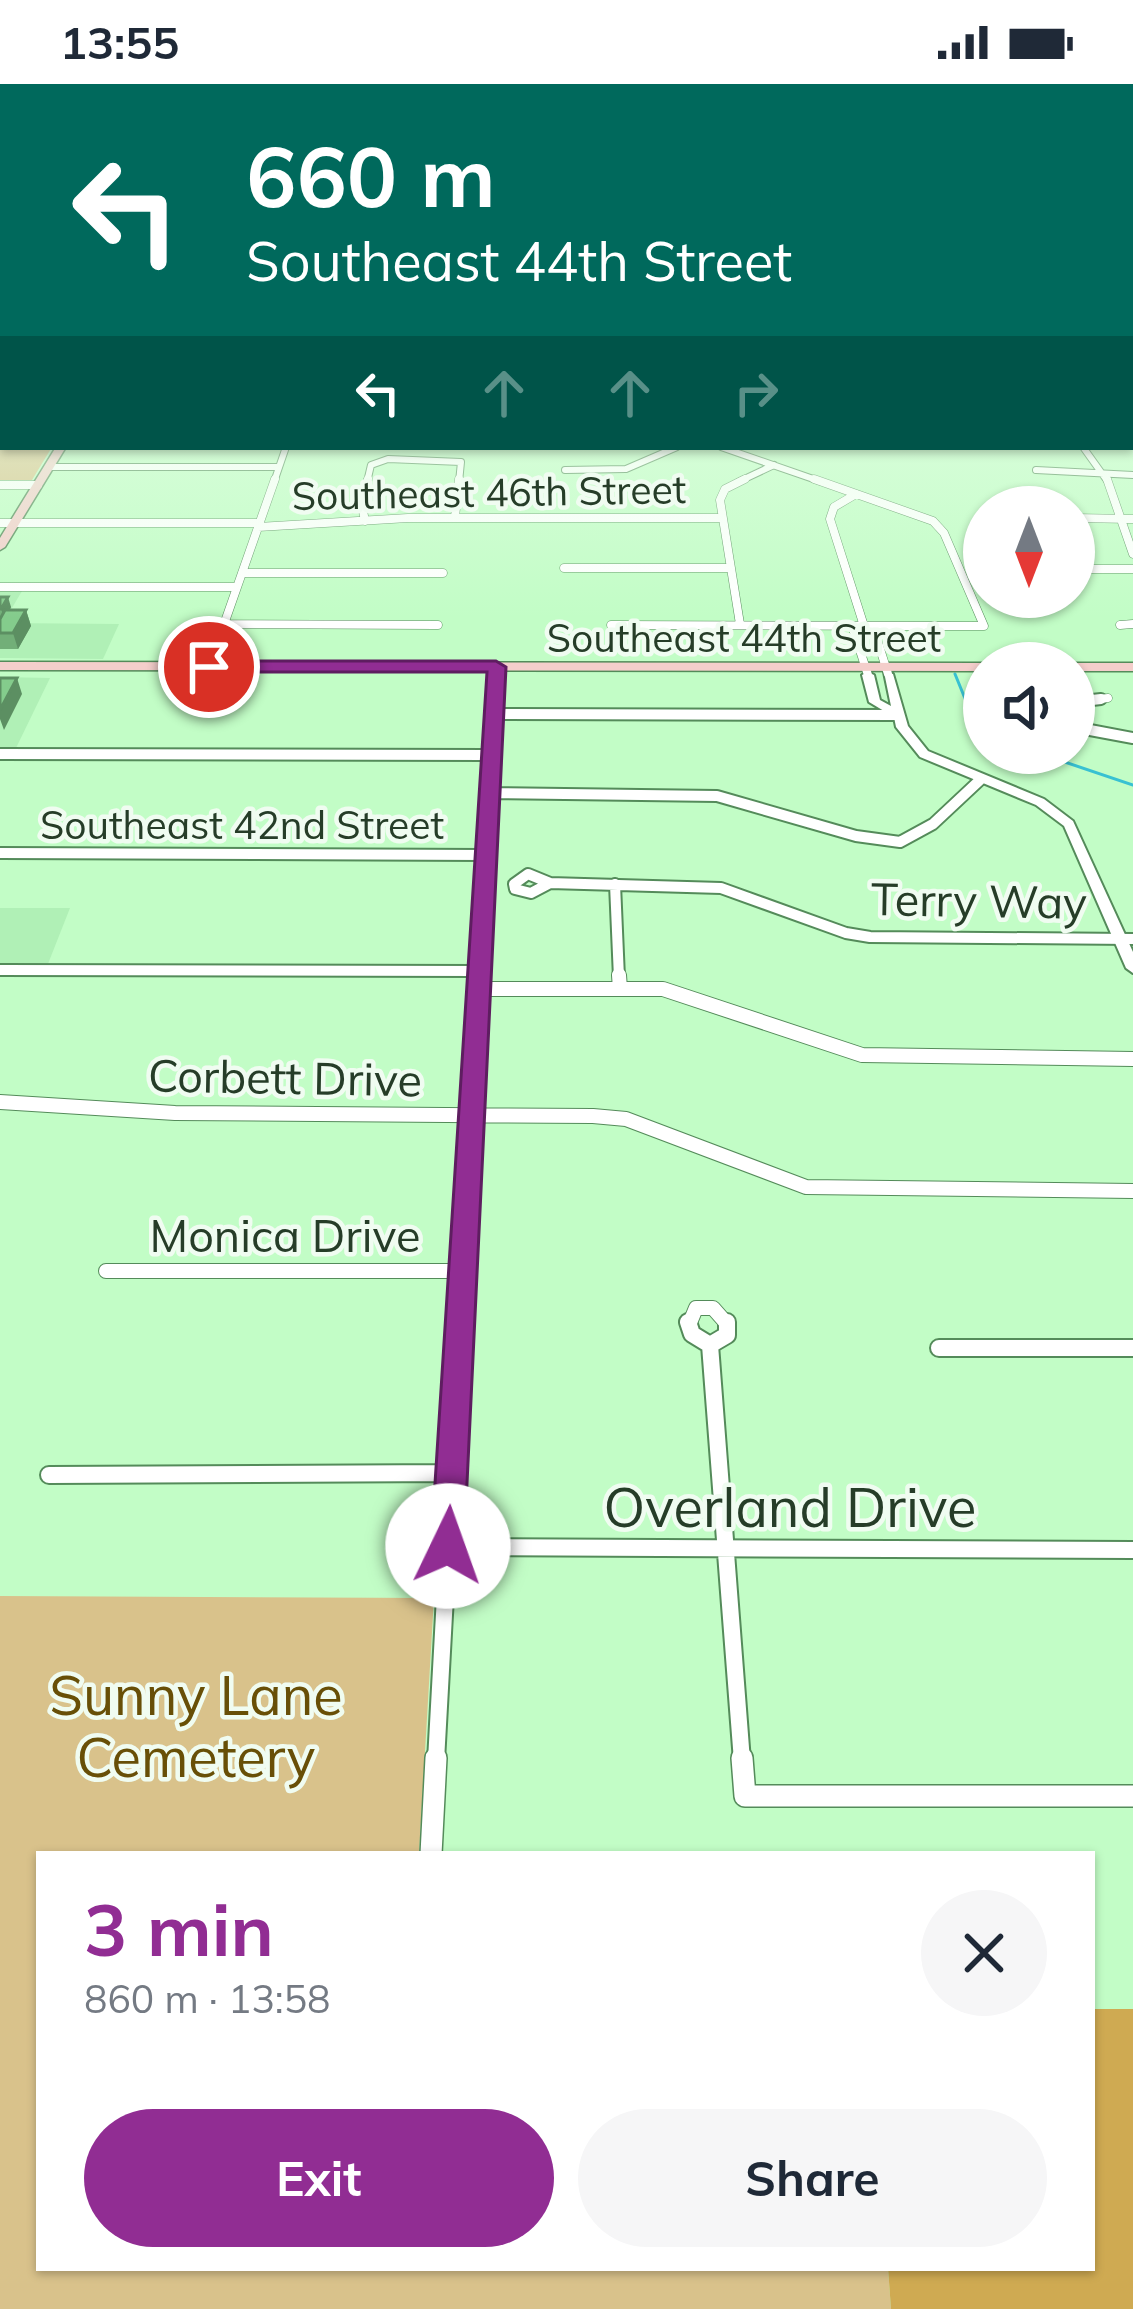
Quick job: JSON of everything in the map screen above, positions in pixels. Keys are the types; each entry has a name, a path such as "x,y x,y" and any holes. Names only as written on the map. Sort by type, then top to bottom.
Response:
{"main road":[{"path":"0,547 60,450"},
{"name":"Southeast 44th Street","path":"0,666 963,668"},
{"path":"1095,668 1133,668"}],"street":[{"path":"209,667 285,450"},
{"path":"565,470 626,469 670,450"},
{"path":"611,625 984,626 940,526 731,450"},
{"path":"1085,450 1105,474 1133,554"},
{"path":"365,521 362,506 373,463 461,462 455,518"},
{"path":"740,624 721,493 774,465"},
{"path":"49,467 279,467"},
{"path":"1036,470 1133,475"},
{"path":"0,485 38,485"},
{"path":"856,494 830,514 864,626 874,633 908,737 923,754 1040,802 1069,824 1127,939 1133,968"},
{"name":"Southeast 46th Street","path":"0,523 259,525 455,518 721,518"},
{"path":"1095,519 1133,519"},
{"path":"564,568 731,568"},
{"path":"1095,569 1133,569"},
{"path":"242,573 443,573"},
{"path":"0,587 235,587"},
{"path":"223,624 438,626"},
{"path":"1120,625 1133,624"},
{"path":"864,626 854,632 875,703 899,715"},
{"path":"431,1851 496,667"},
{"path":"872,691 893,691"},
{"path":"1095,700 1108,698"},
{"path":"491,714 899,715"},
{"path":"1095,731 1133,738"},
{"path":"0,754 488,755"},
{"path":"488,793 717,796 856,836 900,842 933,824 980,780"},
{"name":"Southeast 42nd Street","path":"0,853 484,855"},
{"name":"Terry Way","path":"550,884 721,888 846,933 871,937 1127,939"},
{"path":"615,884 620,989"},
{"path":"0,970 479,971"},
{"path":"479,989 663,989 862,1055 1133,1058"},
{"name":"Corbett Drive","path":"0,1102 175,1113 626,1119 806,1187 1133,1191"},
{"name":"Monica Drive","path":"106,1271 465,1271"},
{"path":"710,1346 746,1796 1133,1796"},
{"path":"940,1348 1133,1348"},
{"path":"49,1474 452,1473"},
{"name":"Overland Drive","path":"448,1546 1133,1550"}],"shaded area":[{"path":"0,590 22,591 3,623 119,624 103,659 0,658"},
{"path":"0,677 50,678 16,748 0,748"},
{"path":"0,908 70,908 44,974 0,975"},
{"path":"1095,2009 1133,2009 1133,2309 891,2309 888,2271 1095,2271"}],"green space":[{"path":"0,450 50,450 32,480 0,480"},
{"name":"Sunny Lane Cemetery","path":"0,1596 434,1598 419,1851 36,1851 36,2271 888,2271 891,2309 0,2309"}],"building":[{"path":"5,610 26,610 13,633 0,633"},
{"path":"0,678 17,678 0,710"}],"waterway":[{"path":"955,674 963,694"},
{"path":"1095,772 1133,785"}],"route":[{"path":"209,667 496,667 448,1546"}]}
